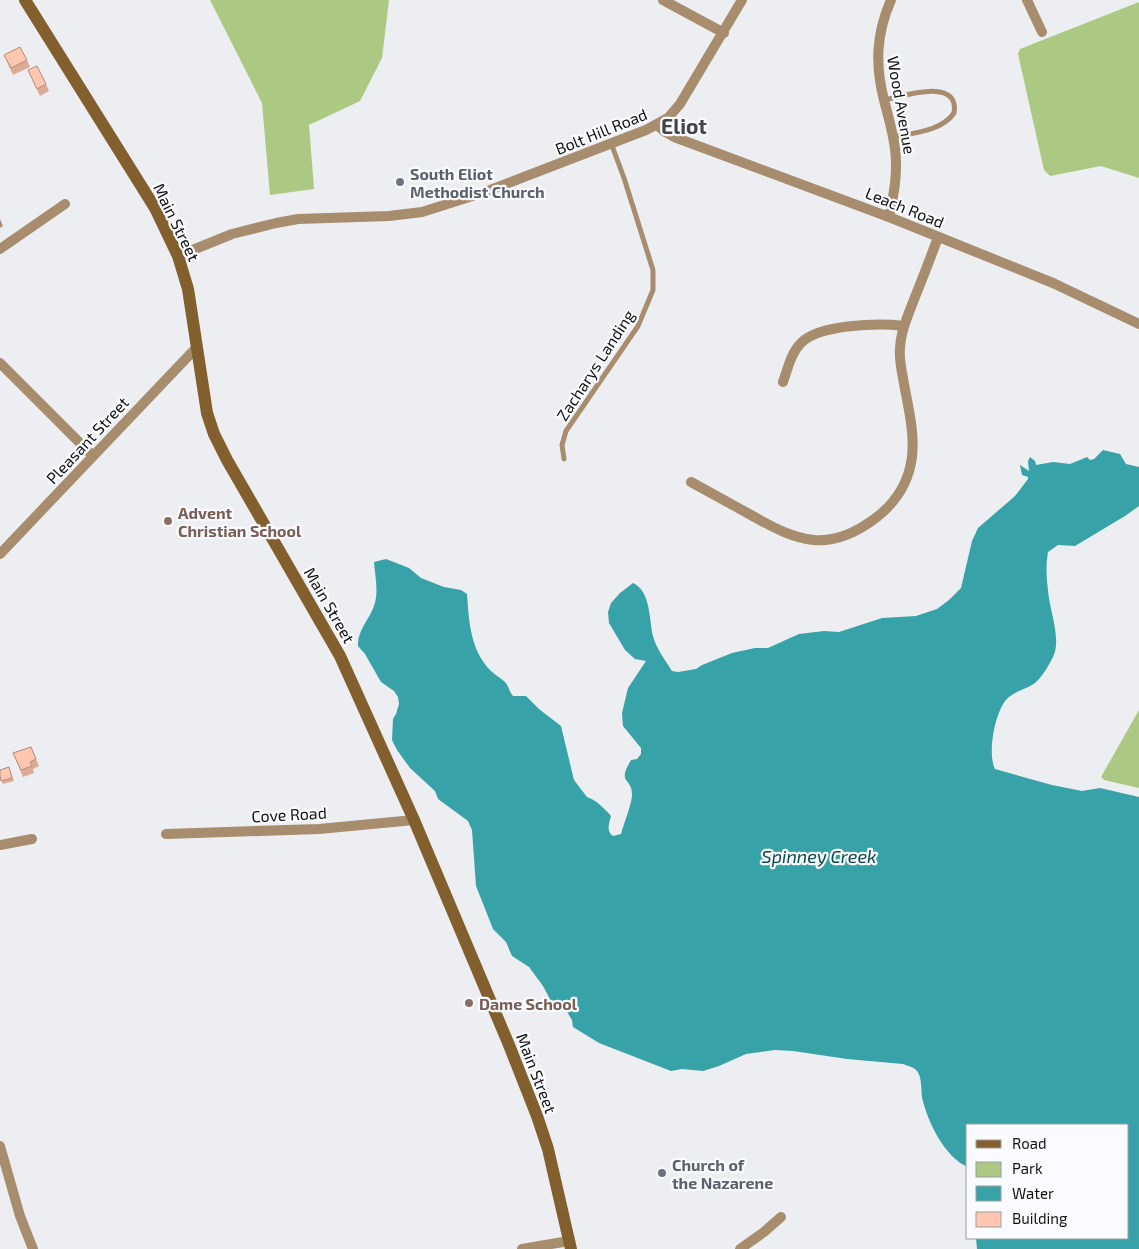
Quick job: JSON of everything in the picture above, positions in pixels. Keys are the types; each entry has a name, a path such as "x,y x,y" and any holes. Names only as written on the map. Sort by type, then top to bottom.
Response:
{"main road":[{"name":"Main Street","path":"25,0 155,208 178,256 188,288 205,400 214,434 231,468 340,656 414,820 535,1108 548,1149 570,1245"}],"street":[{"path":"663,0 724,33"},
{"name":"Bolt Hill Road","path":"178,256 232,234 298,219 389,216 422,212 485,192 657,125 668,118 680,104 742,0"},
{"name":"Wood Avenue","path":"889,217 896,168 894,137 878,74 877,49 883,21 891,0"},
{"path":"1027,0 1042,32"},
{"name":"Leach Road","path":"657,125 674,137 889,217 1053,283 1139,324"},
{"path":"0,249 65,204"},
{"path":"691,482 776,529 805,539 840,538 851,534 873,520 887,508 898,496 909,472 912,457 912,430 900,358 900,342 904,326 938,237"},
{"path":"783,382 794,352 803,341 811,336 827,331 872,324 904,326"},
{"name":"Pleasant Street","path":"0,554 197,347"},
{"path":"0,363 93,456"},
{"name":"Cove Road","path":"166,834 319,828 414,820"},
{"path":"0,846 32,839"},
{"path":"0,1146 20,1216 33,1249"},
{"path":"740,1249 781,1217"},
{"path":"522,1249 570,1245"}],"lane":[{"path":"884,100 937,90 946,94 954,106 954,113 944,123 933,128 894,137"},
{"name":"Zacharys Landing","path":"564,458 562,445 566,431 638,326 653,290 653,270 611,143"}],"green space":[{"path":"210,0 389,0 382,58 360,101 309,125 314,189 270,195 262,103"},
{"path":"1139,2 1139,178 1101,166 1050,176 1044,170 1018,54 1020,49"},
{"path":"1139,710 1139,788 1104,780 1101,777"}],"water":[{"name":"Spinney Creek","path":"1103,450 1120,454 1126,464 1139,467 1139,506 1075,546 1058,545 1048,552 1047,580 1056,633 1055,650 1053,657 1038,680 1009,697 1004,703 996,721 992,753 995,769 1052,785 1082,791 1100,788 1139,797 1139,1249 977,1249 976,1239 1129,1239 1129,1124 966,1124 966,1166 952,1156 938,1138 924,1107 919,1074 909,1066 775,1050 746,1054 703,1071 682,1069 671,1071 599,1043 573,1027 572,1020 564,1007 556,1005 551,1001 529,967 512,956 506,942 493,929 476,886 472,830 468,821 438,799 435,791 410,768 397,750 392,740 393,719 399,704 398,697 394,691 381,682 365,654 358,646 358,641 361,630 372,611 375,601 374,562 386,559 409,568 421,578 444,587 461,590 467,594 474,644 483,662 505,682 513,696 526,696 561,726 574,780 587,797 597,802 611,816 609,832 613,836 621,834 632,796 632,790 625,778 627,768 631,760 637,759 641,754 641,748 623,726 622,713 628,688 646,661 635,659 625,650 609,623 608,612 611,603 620,593 633,583 643,592 648,606 656,645 672,671 678,672 696,669 732,653 755,648 768,648 799,634 824,631 839,632 882,618 916,616 937,609 961,588 972,541 978,528 1015,496 1028,479 1028,477 1022,475 1020,465 1029,471 1028,461 1030,457 1035,461 1036,465 1053,462 1070,464 1087,457 1090,460 1094,459"}],"building":[{"path":"20,47 27,60 11,68 4,55"},
{"path":"37,66 46,84 37,89 28,70"},
{"path":"31,747 36,759 30,762 32,766 21,770 13,753"},
{"path":"9,767 12,778 1,781 0,770"}],"place":[{"name":"South Eliot Methodist Church","path":"400,182"},
{"name":"Advent Christian School","path":"168,521"},
{"name":"Dame School","path":"469,1003"},
{"name":"Church of the Nazarene","path":"662,1173"}],"district":[{"name":"Eliot","path":"684,125"}]}
